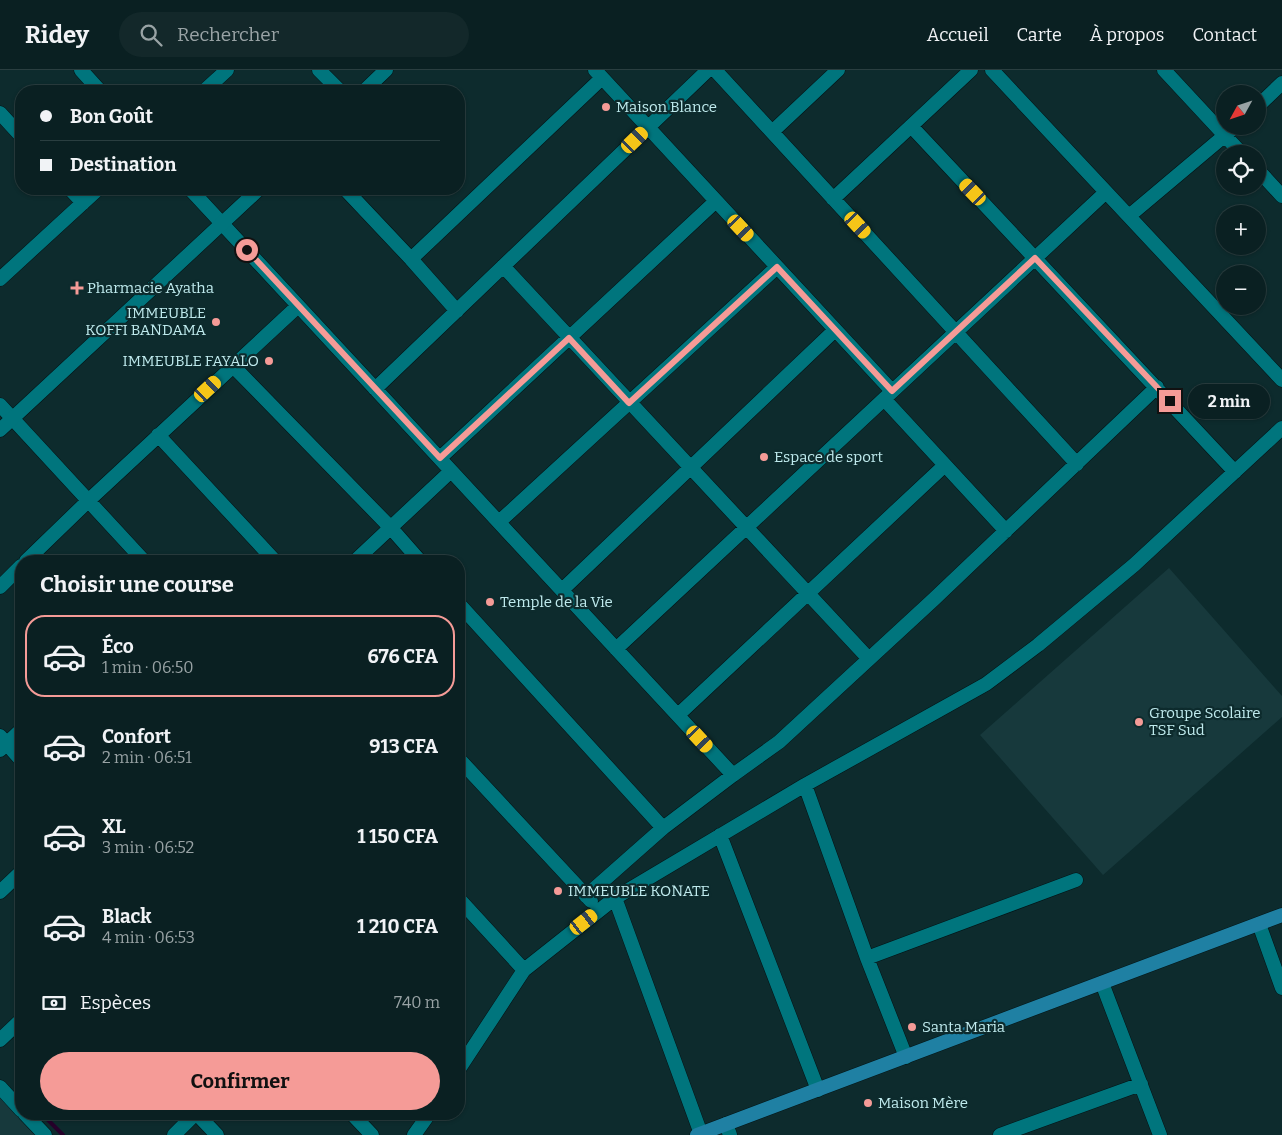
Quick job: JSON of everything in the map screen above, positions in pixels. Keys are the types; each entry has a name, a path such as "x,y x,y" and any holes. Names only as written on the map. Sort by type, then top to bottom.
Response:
{"main road":[{"path":"699,1134 728,1130 818,1090 1282,915"}],"street":[{"path":"81,70 95,85"},
{"path":"211,85 227,70"},
{"path":"319,70 334,85"},
{"path":"370,85 386,70"},
{"path":"375,389 708,70"},
{"path":"715,70 1077,464"},
{"path":"772,132 838,70"},
{"path":"833,199 971,70"},
{"path":"992,70 1282,380"},
{"path":"1164,70 1216,117"},
{"path":"411,259 599,74 835,330 945,465 1006,531"},
{"path":"1266,98 1282,83"},
{"path":"0,113 15,129"},
{"path":"911,126 1235,472"},
{"path":"1129,216 1226,135"},
{"path":"1266,179 1282,196"},
{"path":"616,649 1106,192"},
{"path":"76,195 83,203"},
{"path":"2,274 92,195"},
{"path":"195,195 733,775"},
{"path":"0,430 252,195"},
{"path":"351,195 457,311"},
{"path":"440,458 716,201"},
{"path":"503,266 869,659"},
{"path":"499,522 777,267"},
{"path":"32,555 298,306"},
{"path":"562,590 835,330"},
{"path":"233,366 391,528 415,555"},
{"path":"586,896 663,828 779,742 1006,531 1157,387"},
{"path":"0,405 138,555"},
{"path":"465,1060 524,970 598,910 805,785 986,684 1038,645 1134,565 1282,428"},
{"path":"158,436 269,555"},
{"path":"678,715 945,465"},
{"path":"361,555 451,471"},
{"path":"0,587 15,572"},
{"path":"465,611 663,828"},
{"path":"15,734 2,743 15,755"},
{"path":"465,765 598,910"},
{"path":"805,785 867,958 906,1057"},
{"path":"720,835 818,1090"},
{"path":"0,892 15,878"},
{"path":"867,958 1076,880"},
{"path":"615,898 699,1134"},
{"path":"465,906 524,970"},
{"path":"1259,924 1282,988"},
{"path":"1102,984 1160,1135"},
{"path":"0,1040 15,1026"},
{"path":"1000,1135 1141,1084"},
{"path":"0,1087 15,1103"},
{"path":"30,1120 44,1135"},
{"path":"174,1135 190,1120"},
{"path":"202,1120 217,1135"},
{"path":"358,1120 372,1135"},
{"path":"414,1135 425,1120"}],"shaded area":[{"path":"1169,568 1282,696 1282,717 1103,875 980,735"},
{"path":"0,1084 15,1101 15,1120 32,1120 46,1135 0,1135"}],"waterway":[{"path":"48,1120 63,1135"}],"place":[{"name":"Maison Blance","path":"606,107"},
{"name":"Pharmacie Ayatha","path":"77,288"},
{"name":"IMMEUBLE KOFFI BANDAMA","path":"216,322"},
{"name":"IMMEUBLE FAYALO","path":"269,361"},
{"name":"Espace de sport","path":"764,457"},
{"name":"Temple de la Vie","path":"490,602"},
{"name":"Groupe Scolaire TSF Sud","path":"1139,722"},
{"name":"IMMEUBLE KONATE","path":"558,891"},
{"name":"Santa Maria","path":"912,1027"},
{"name":"Maison Mère","path":"868,1103"}],"route":[{"path":"247,250 440,458 569,338 629,403 777,267 892,391 1035,258 1170,401"}]}
